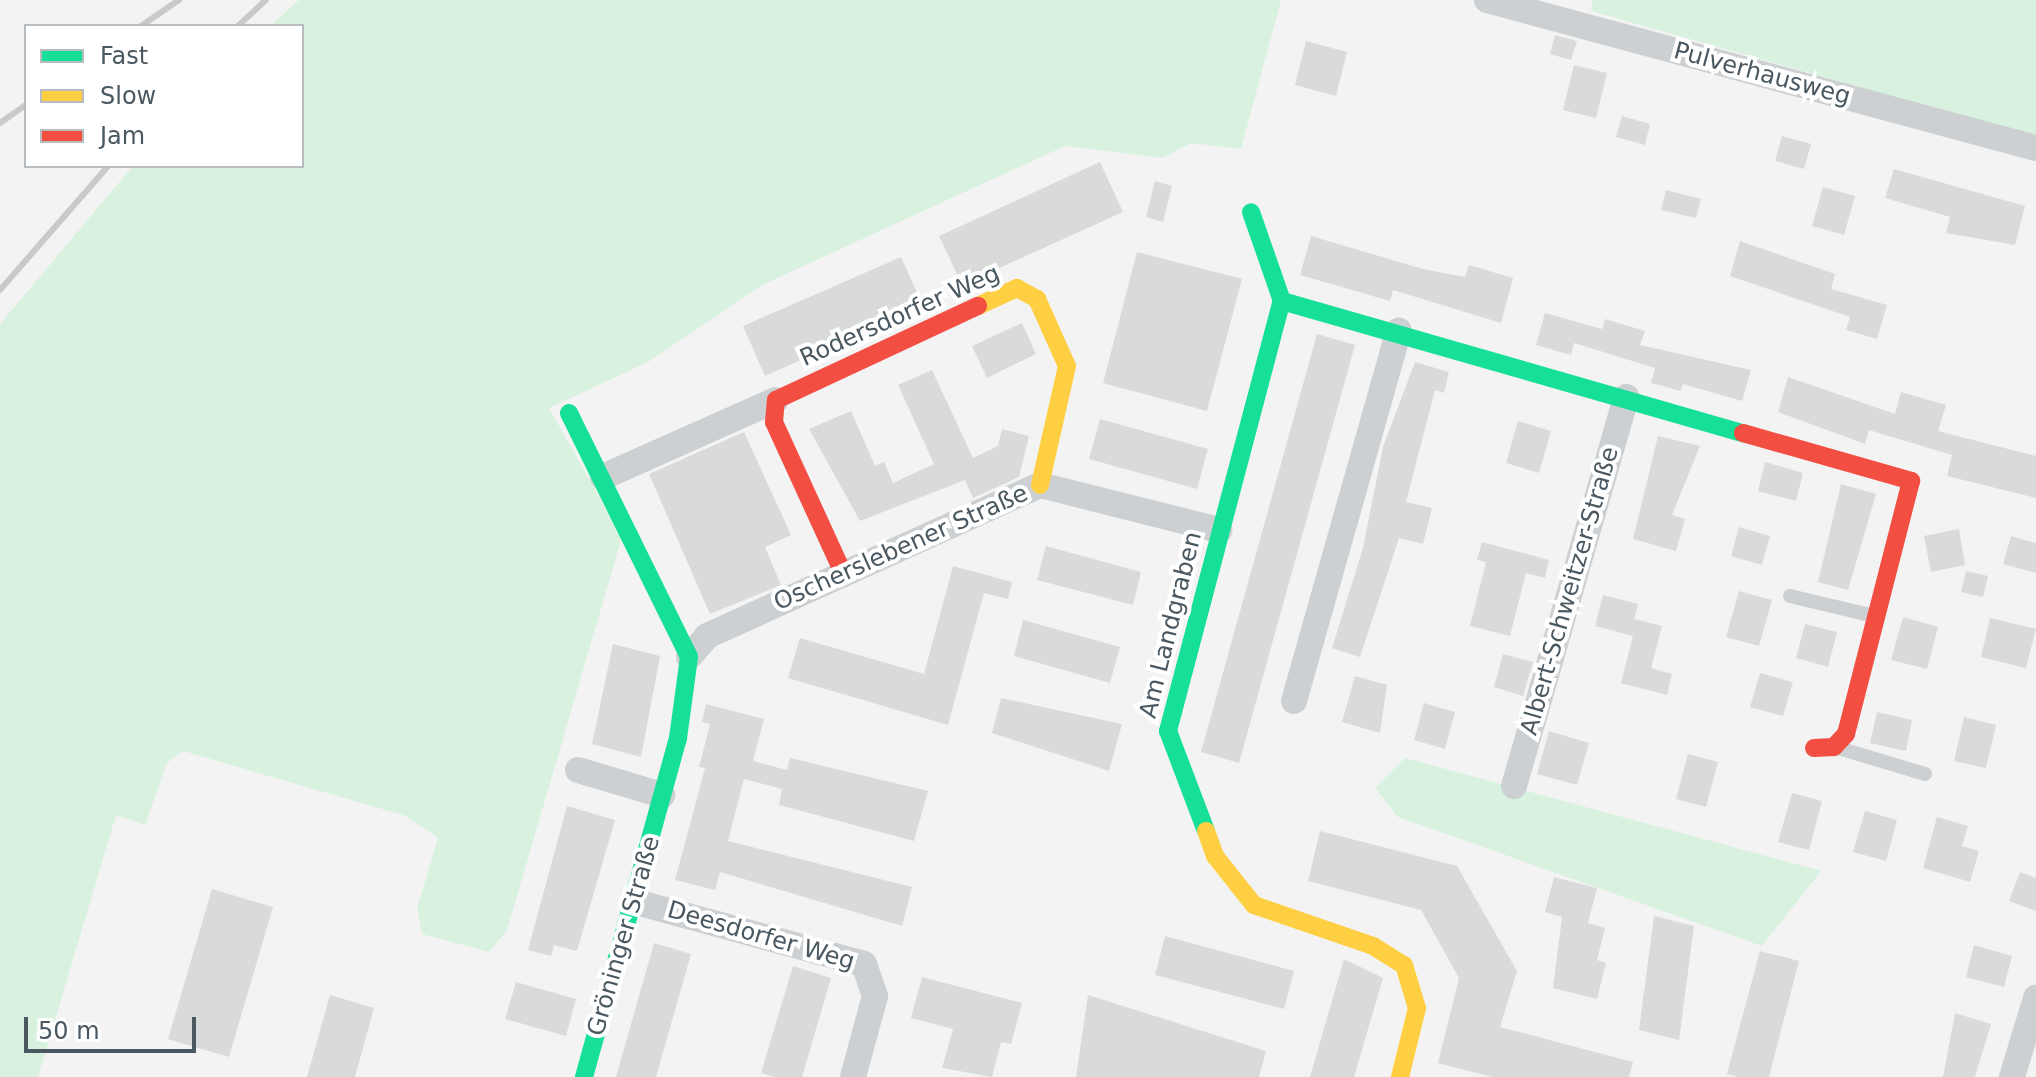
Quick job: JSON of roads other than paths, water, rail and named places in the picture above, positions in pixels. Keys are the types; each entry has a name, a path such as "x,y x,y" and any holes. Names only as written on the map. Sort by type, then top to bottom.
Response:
{"street":[{"name":"Pulverhausweg","path":"1487,0 2036,148"},
{"path":"1251,212 1282,301 1399,331 1911,481 1846,734 1834,747 1814,748"},
{"name":"Rodersdorfer Weg","path":"776,400 1017,288 1028,291 1067,366 1040,485"},
{"name":"Am Landgraben","path":"1282,301 1168,731 1191,805 1215,856 1254,905 1373,946 1404,965 1417,1008 1400,1077"},
{"path":"1294,701 1399,331"},
{"name":"Albert-Schweitzer-Straße","path":"1514,786 1626,397"},
{"path":"603,477 776,400 774,422 844,575"},
{"path":"569,413 689,657"},
{"name":"Oscherslebener Straße","path":"689,657 707,636 1040,485 1219,530"},
{"name":"Gröninger Straße","path":"584,1077 636,902 662,795 689,657"},
{"path":"578,770 662,795"},
{"name":"Deesdorfer Weg","path":"636,902 864,964 875,996 853,1077"},
{"path":"2012,1077 2036,998"}],"lane":[{"path":"1790,596 1878,617"},
{"path":"1834,747 1925,774"}],"railway":[{"path":"144,24 179,0"},
{"path":"240,24 266,0"},
{"path":"0,123 24,106"},
{"path":"0,290 106,168"}]}
